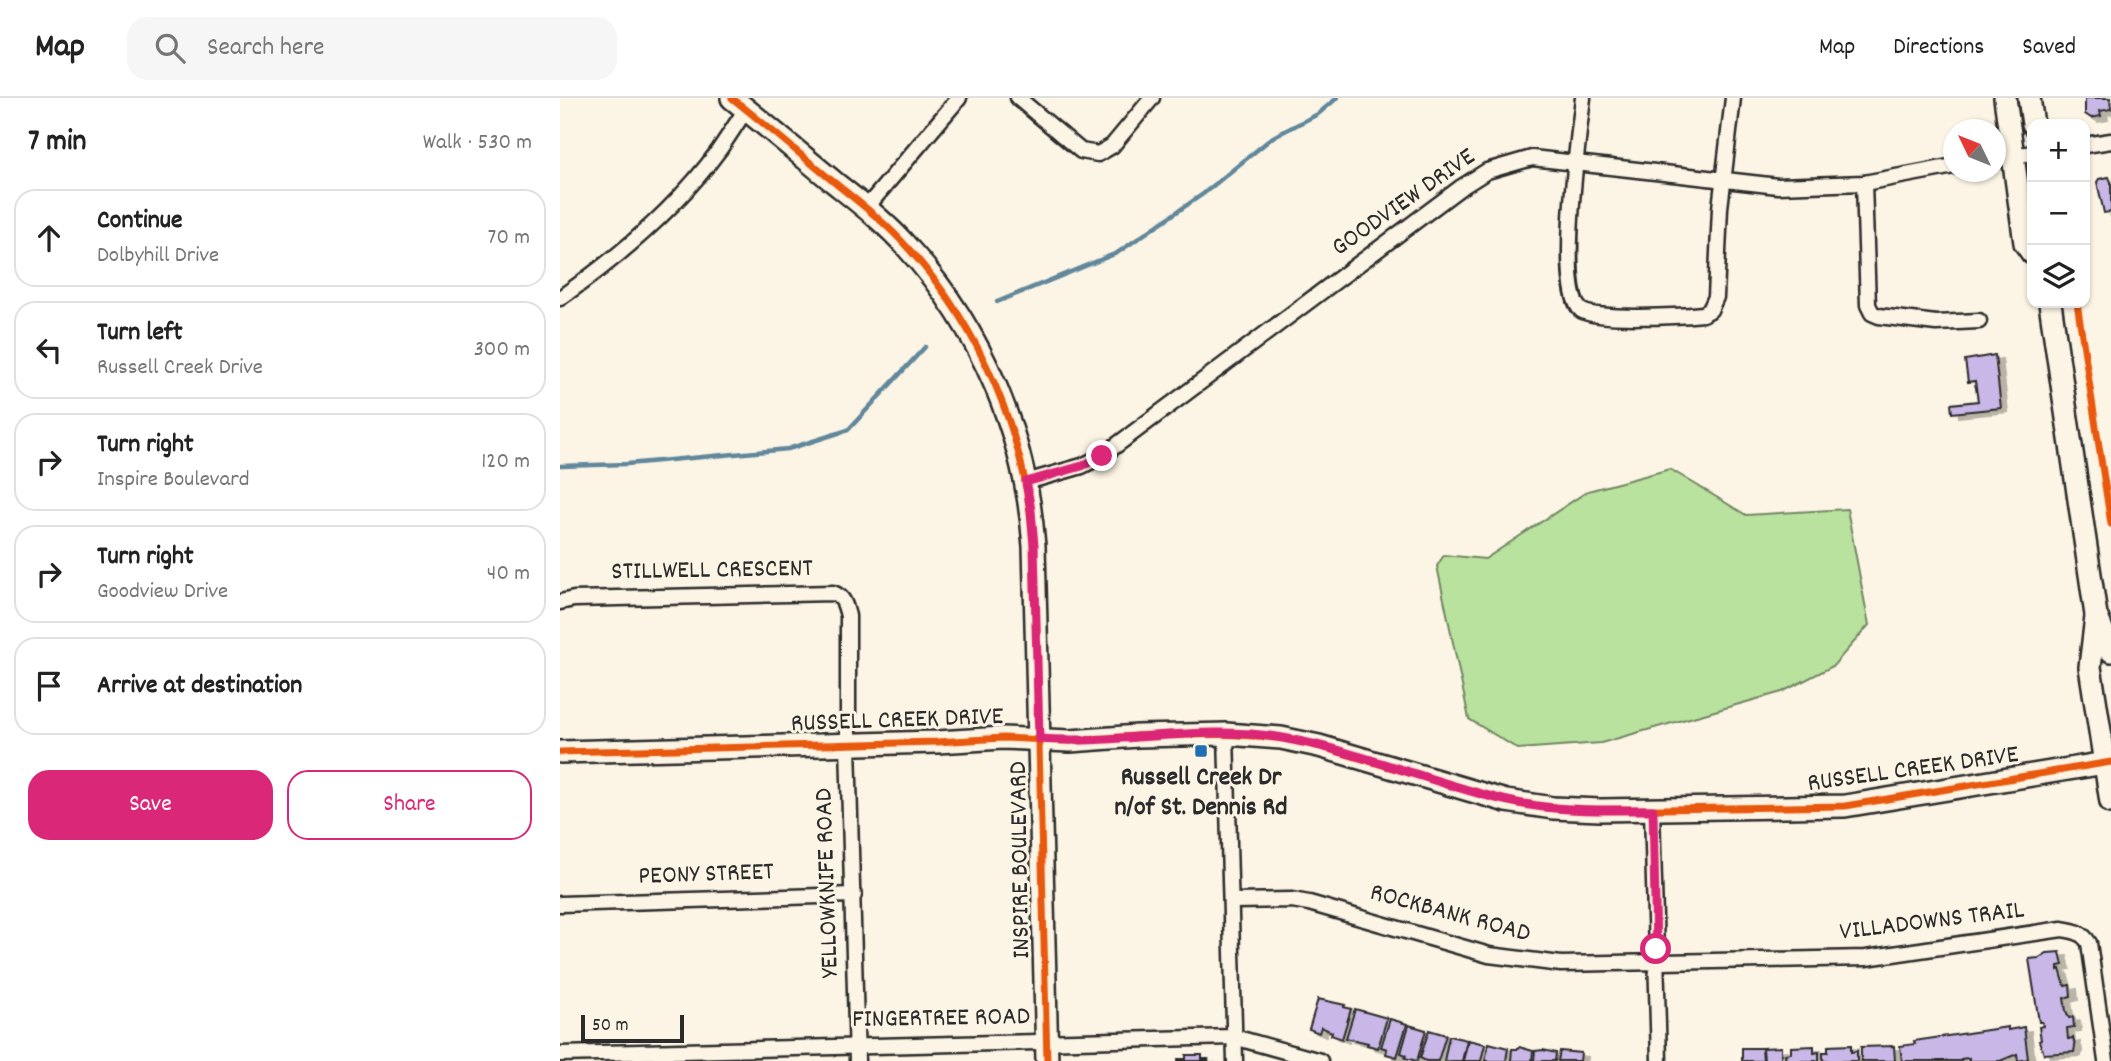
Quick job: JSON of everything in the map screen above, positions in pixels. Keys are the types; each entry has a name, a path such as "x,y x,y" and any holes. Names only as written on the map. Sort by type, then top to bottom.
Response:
{"street":[{"path":"866,208 959,98"},
{"path":"1018,98 1081,151 1098,154 1112,146 1152,98"},
{"path":"1583,98 1571,219 1572,293 1580,310 1598,316 1689,315 1703,314 1710,310 1718,286 1723,181 1733,98"},
{"path":"2005,98 2027,246"},
{"path":"2029,98 2032,119"},
{"path":"560,298 595,274 650,227 711,160 739,104"},
{"name":"INSPIRE BOULEVARD","path":"739,104 866,208 907,247 941,290 976,345 998,391 1015,440 1026,482 1034,546 1047,1051"},
{"path":"2090,144 2111,141"},
{"name":"GOODVIEW DRIVE","path":"1026,482 1082,466 1102,456 1475,177 1487,171 1532,158 1778,186 1864,183 1943,168"},
{"path":"1864,183 1868,305 1872,313 1936,323 1979,321"},
{"path":"2051,308 2096,615 2111,651"},
{"name":"STILLWELL CRESCENT","path":"560,602 598,598 834,593 840,596 848,616 848,745"},
{"path":"2096,615 2090,667 2108,763 2111,802"},
{"path":"1226,734 1235,1061"},
{"name":"RUSSELL CREEK DRIVE","path":"560,752 848,745 1003,738 1070,741 1226,734 1281,738 1319,746 1506,801 1553,808 1653,810 1845,806 2108,763"},
{"name":"YELLOWKNIFE ROAD","path":"848,745 858,1061"},
{"path":"1653,810 1659,1061"},
{"name":"PEONY STREET","path":"560,904 853,895"},
{"name":"ROCKBANK ROAD","path":"1232,901 1292,900 1309,903 1500,957 1561,964 1657,964"},
{"name":"VILLADOWNS TRAIL","path":"1657,964 1886,957 2062,929 2076,931 2089,943 2106,1061"},
{"name":"FINGERTREE ROAD","path":"560,1054 857,1046 1047,1051 1234,1037 1320,1061"}],"green space":[{"path":"1670,469 1746,515 1847,509 1869,625 1833,666 1782,692 1601,743 1518,749 1469,719 1437,566 1444,555 1485,559 1588,491"}],"building":[{"path":"2085,98 2110,98 2111,109 2100,111 2101,116 2091,118 2085,114"},
{"path":"2109,177 2111,212 2104,213 2097,182"},
{"path":"1995,355 2001,408 1952,413 1951,404 1978,401 1975,381 1968,382 1965,360"},
{"path":"2060,952 2063,965 2058,966 2058,970 2060,969 2065,986 2070,985 2071,996 2064,998 2066,1011 2069,1018 2073,1017 2074,1027 2067,1028 2068,1039 2073,1038 2075,1046 2074,1052 2044,1054 2039,1041 2039,1027 2043,1026 2042,1022 2039,1022 2029,959"},
{"path":"1318,999 1351,1009 1342,1039 1321,1027 1319,1033 1309,1029"},
{"path":"1355,1009 1387,1018 1378,1048 1346,1038"},
{"path":"1390,1019 1407,1024 1397,1057 1386,1054 1387,1049 1381,1047"},
{"path":"1409,1025 1426,1030 1417,1061 1405,1058 1406,1055 1401,1053"},
{"path":"2008,1027 2008,1030 2024,1027 2028,1059 2018,1061 2017,1054 2000,1061 1969,1061 1969,1058 1961,1061 1902,1061 1900,1046 1915,1044 1914,1041"},
{"path":"1429,1030 1446,1035 1438,1061 1420,1058"},
{"path":"1449,1036 1467,1040 1462,1061 1444,1061"},
{"path":"1468,1040 1485,1044 1481,1061 1463,1061"},
{"path":"1489,1043 1508,1048 1506,1061 1485,1061"},
{"path":"1851,1045 1851,1052 1857,1051 1857,1061 1823,1061 1823,1052 1828,1052 1828,1046"},
{"path":"1814,1046 1814,1053 1819,1052 1819,1061 1786,1061 1785,1054 1791,1053 1791,1047"},
{"path":"1894,1046 1895,1061 1861,1061 1861,1047"},
{"path":"1519,1047 1533,1051 1532,1061 1511,1061 1512,1049"},
{"path":"1781,1047 1781,1061 1764,1061 1763,1048"},
{"path":"1742,1048 1762,1048 1763,1061 1742,1061"},
{"path":"1535,1051 1556,1053 1555,1061 1534,1061"},
{"path":"1560,1051 1581,1053 1580,1061 1558,1061"},
{"path":"1186,1055 1202,1055 1202,1059 1208,1061 1178,1061 1186,1059"}],"waterway":[{"path":"997,302 1117,253 1203,194 1273,137 1318,114 1337,98"},
{"path":"560,466 627,464 788,449 848,430 925,347"}],"cycle path":[{"path":"732,98 872,214 907,247 934,279 978,349 996,386 1010,425 1021,464 1034,546 1047,1061"},
{"path":"2078,308 2111,524"},
{"path":"560,752 1003,738 1070,741 1226,734 1281,738 1319,746 1506,801 1553,808 1600,810 1845,806 2111,762"}],"place":[{"name":"Russell Creek Dr n/of St. Dennis Rd","path":"1201,751"}],"route":[{"path":"1102,456 1082,466 1026,482 1034,546 1039,739 1070,741 1226,734 1281,738 1319,746 1506,801 1553,808 1653,810 1656,949"}]}
